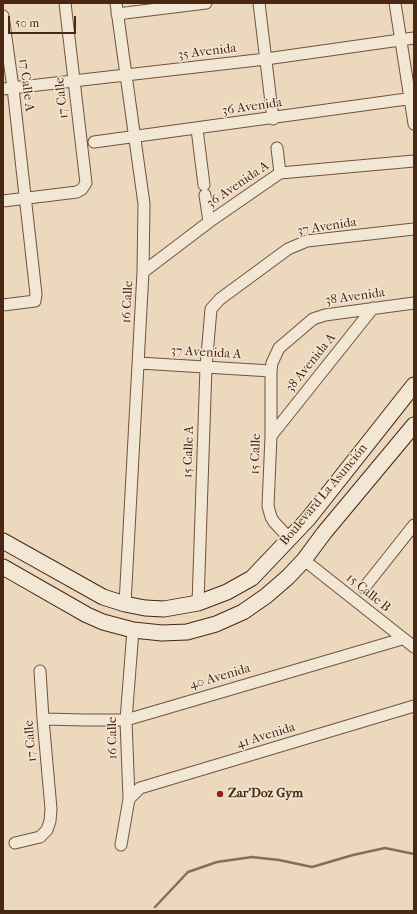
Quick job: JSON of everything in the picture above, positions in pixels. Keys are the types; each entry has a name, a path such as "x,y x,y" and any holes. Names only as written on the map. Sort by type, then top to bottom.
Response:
{"main road":[{"name":"Boulevard La Asunción","path":"3,541 103,597 124,604 145,608 164,609 198,603 227,592 252,578 308,519 414,385"},
{"path":"390,415 412,428"},
{"name":"Boulevard La Asunción","path":"3,567 62,602 102,622 133,630 162,633 187,632 216,624 243,612 266,596 288,577 304,560 324,533 412,428"},
{"path":"308,519 324,533"},
{"path":"62,602 74,581"},
{"path":"162,633 164,609"}],"street":[{"name":"17 Calle","path":"25,198 77,192 82,189 86,183 65,3"},
{"path":"116,9 206,3"},
{"path":"259,3 273,119"},
{"path":"395,3 400,40 412,99 414,124"},
{"name":"16 Calle","path":"116,9 144,204 139,363 124,604"},
{"name":"17 Calle A","path":"3,16 8,89 25,198 35,301 3,305"},
{"name":"35 Avenida","path":"8,89 266,59 414,38"},
{"name":"36 Avenida","path":"94,142 134,138 412,99"},
{"path":"196,129 209,222"},
{"path":"277,148 280,173"},
{"name":"36 Avenida A","path":"143,272 209,222 280,173 414,160"},
{"path":"3,201 25,198"},
{"name":"37 Avenida","path":"215,303 288,248 307,241 414,229"},
{"name":"15 Calle A","path":"198,603 206,367 211,309 215,303"},
{"name":"38 Avenida","path":"272,367 279,348 313,319 335,313 414,303"},
{"name":"38 Avenida A","path":"271,436 373,308"},
{"name":"37 Avenida A","path":"139,363 206,367 272,367"},
{"name":"15 Calle","path":"272,367 268,506 274,522 289,538"},
{"path":"364,588 414,525"},
{"name":"15 Calle B","path":"304,560 414,647"},
{"name":"16 Calle","path":"121,845 129,799 126,720 133,630"},
{"name":"40 Avenida","path":"43,719 126,720 402,639"},
{"name":"17 Calle","path":"15,843 40,837 49,826 51,809 40,671"},
{"name":"41 Avenida","path":"129,799 140,788 414,706"}],"waterway":[{"path":"155,907 188,872 217,862 252,857 279,860 312,867 353,855 385,848 414,854"}],"place":[{"name":"Zar'Doz Gym","path":"220,794"}]}
